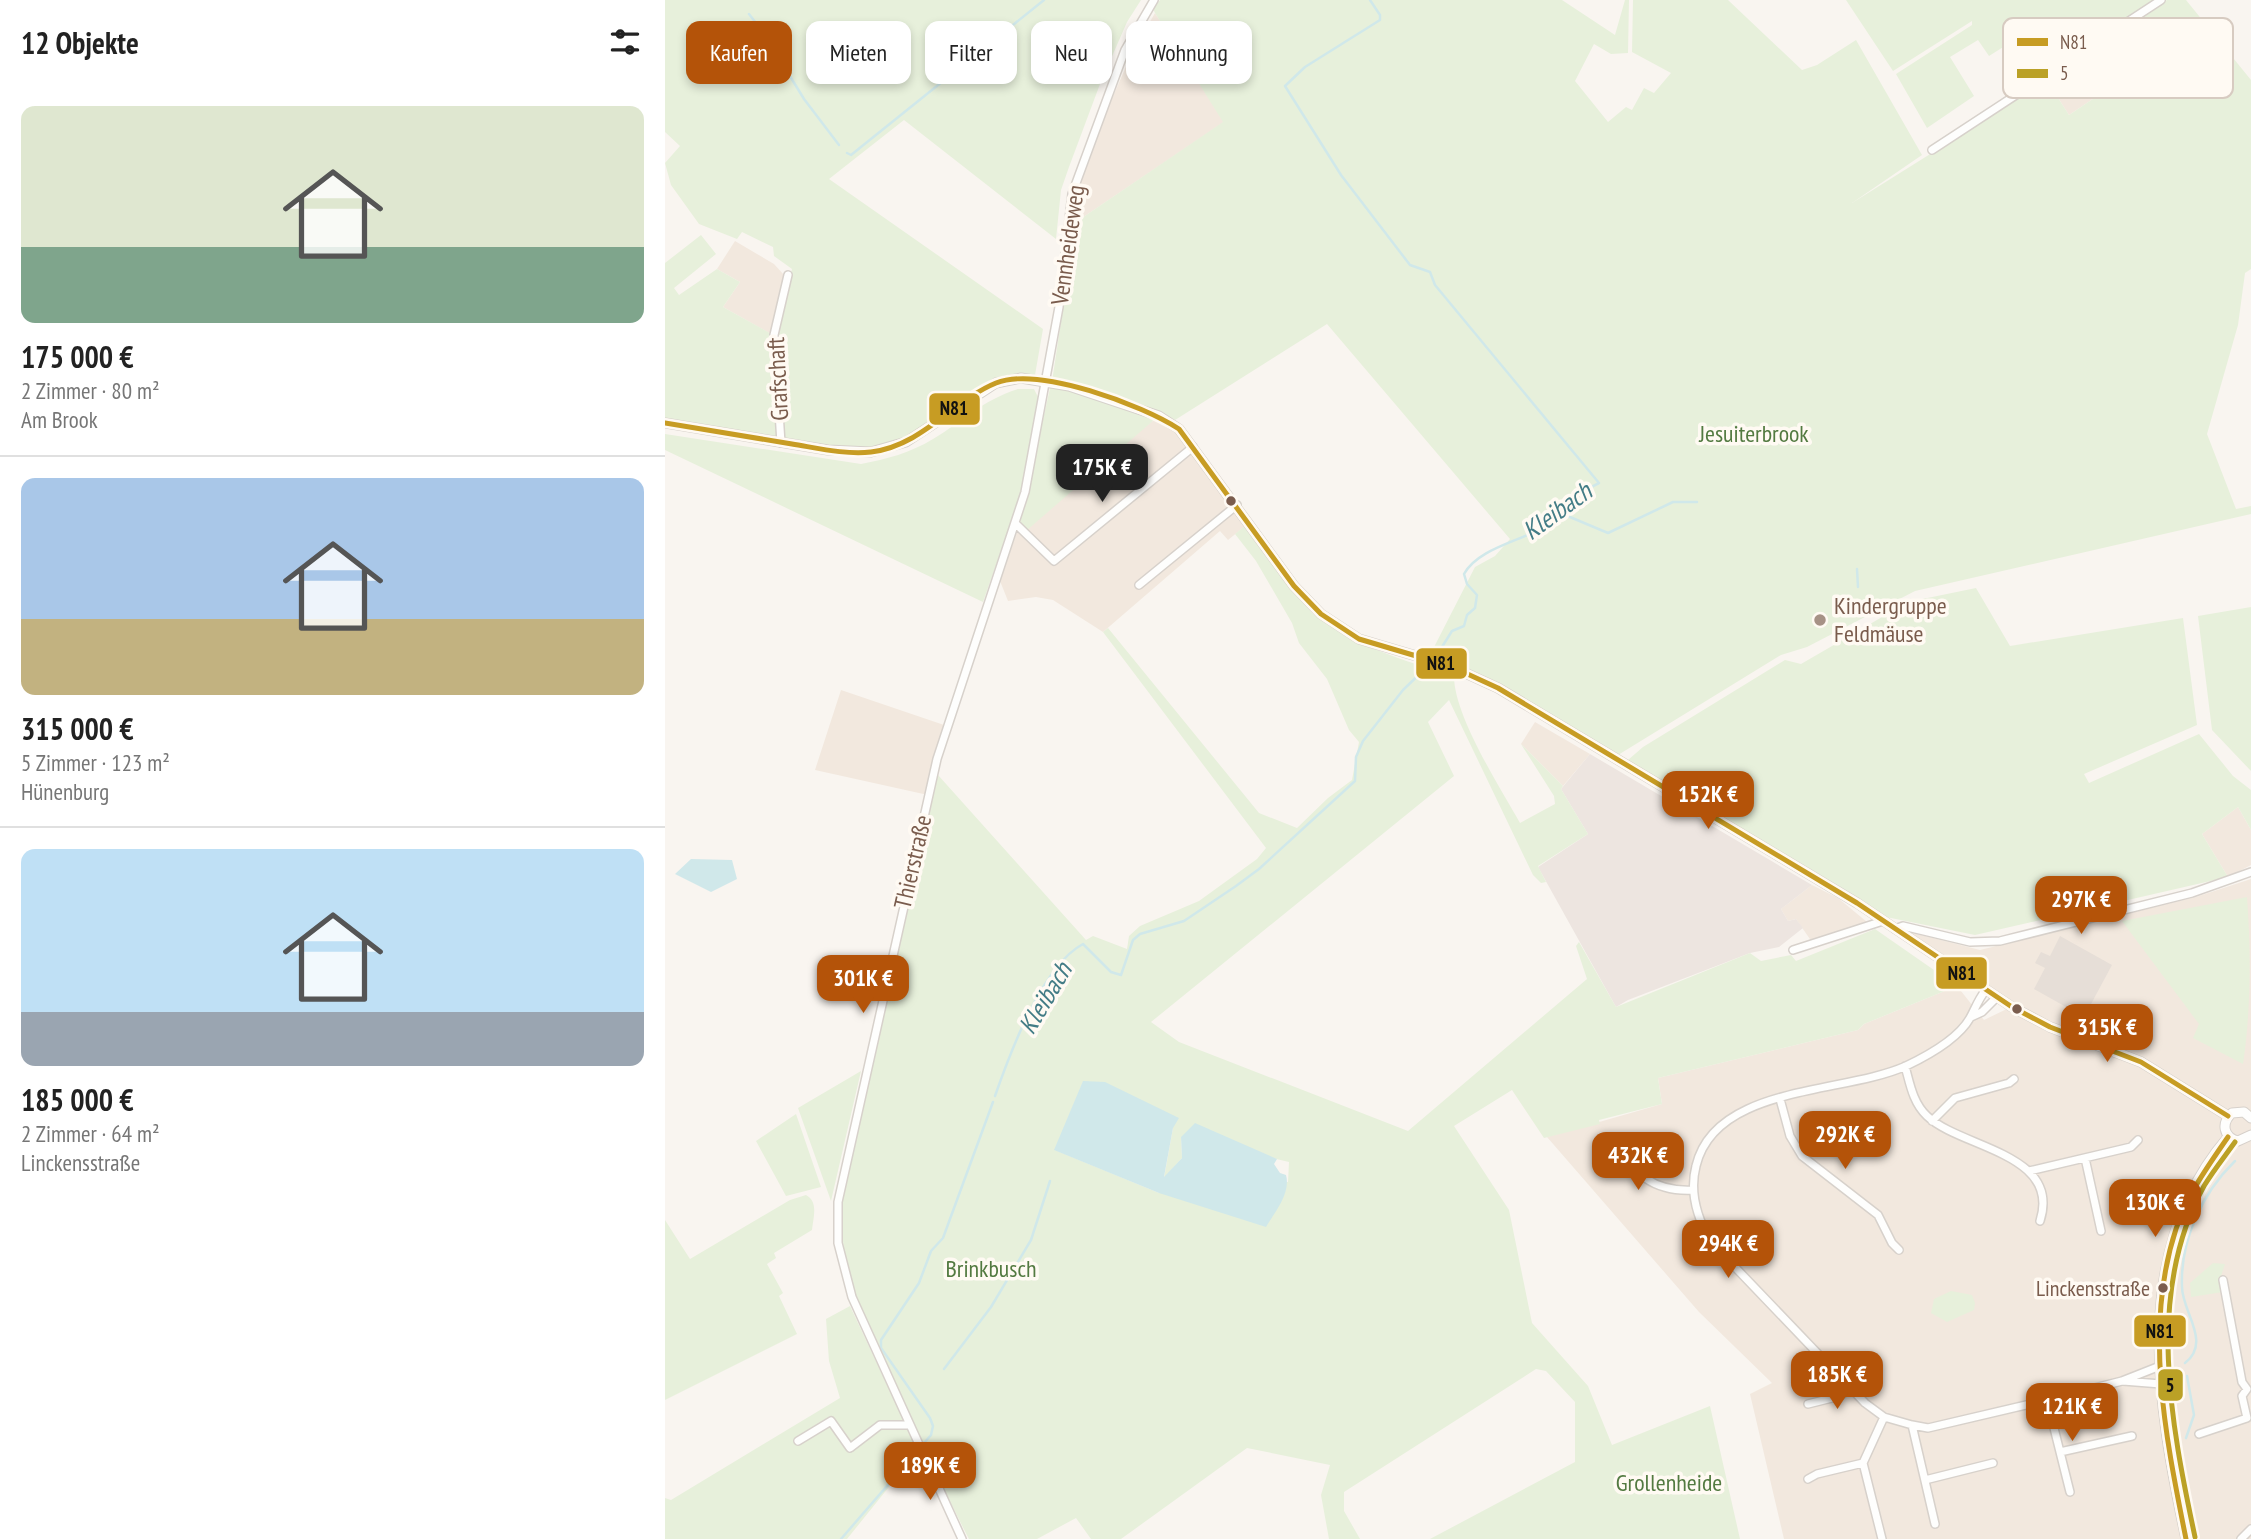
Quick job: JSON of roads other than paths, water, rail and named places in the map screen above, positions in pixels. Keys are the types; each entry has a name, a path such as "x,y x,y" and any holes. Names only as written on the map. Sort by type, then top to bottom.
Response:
{"street":[{"name":"Vennheideweg","path":"1047,381 1072,194 1125,50 1154,0"},
{"path":"2134,18 2161,0"},
{"path":"1932,150 2011,98"},
{"name":"Grafschaft","path":"781,443 774,335 788,275"},
{"name":"Grafschaft","path":"665,423 854,453 887,449 926,431 996,383 1021,378 1047,381 1159,416 1172,422 1193,447 1294,586 1321,614 1359,639 1436,662 1498,688 1883,921 1996,998 2050,1027 2141,1062 2228,1116"},
{"name":"Thierstraße","path":"963,1539 866,1330 846,1278 838,1242 838,1202 937,759 1016,524 1047,381"},
{"path":"1016,524 1054,561 1193,447"},
{"path":"1139,585 1237,505"},
{"path":"1895,929 1903,926 1970,942 2000,941 2192,893 2251,872"},
{"path":"1793,950 1883,921"},
{"path":"1985,991 1971,1017 1940,1046 1905,1066 1880,1076 1780,1099 1741,1111 1712,1134 1699,1155 1693,1190 1701,1224 1711,1242 1850,1388 1884,1417 1928,1428 2122,1381 2160,1366"},
{"path":"1971,1017 1982,1012 1996,998"},
{"path":"1905,1066 1916,1101 1932,1121 2013,1159 2028,1171 2041,1199 2043,1211 2040,1221"},
{"path":"1932,1121 1955,1098 2014,1079"},
{"path":"1780,1099 1790,1136 1802,1156 1878,1215 1892,1243 1899,1250"},
{"path":"2250,1113 2235,1112 2228,1116 2224,1129 2228,1137 2238,1141 2250,1139"},
{"path":"2186,1539 2168,1452 2161,1384 2162,1284 2173,1231 2196,1181 2228,1137"},
{"path":"2028,1171 2131,1147 2138,1140"},
{"path":"1615,1141 1634,1170 1646,1181 1666,1189 1693,1190"},
{"path":"2085,1158 2101,1231"},
{"path":"2199,1434 2247,1418 2242,1396 2249,1389 2242,1382 2223,1280"},
{"path":"2122,1381 2161,1384"},
{"path":"1808,1404 1840,1396 1850,1388"},
{"path":"2047,1400 2070,1492"},
{"path":"1882,1539 1863,1463 1884,1417"},
{"path":"798,1441 831,1420 850,1448 880,1425 910,1425"},
{"path":"1912,1425 1935,1524"},
{"path":"2060,1452 2132,1436"},
{"path":"1808,1479 1817,1474 1863,1463"},
{"path":"1925,1480 1993,1463"},
{"path":"2241,1539 2251,1529"}],"water":[{"path":"691,859 732,860 737,879 711,892 675,874"},
{"path":"1083,1081 1105,1082 1179,1118 1173,1128 1164,1177 1182,1158 1181,1137 1195,1123 1277,1159 1274,1164 1280,1173 1286,1175 1286,1189 1266,1227 1159,1193 1054,1150"}],"waterway":[{"path":"847,153 851,155 1044,0"},
{"name":"Kleibach","path":"1370,0 1380,15 1380,20 1305,67 1285,86 1341,175 1410,265 1430,272 1435,285 1599,483 1582,493 1546,525 1487,553 1470,566 1464,574 1467,584 1477,595 1475,608 1467,615 1464,626 1452,631 1435,658"},
{"path":"749,14 804,99 839,145"},
{"path":"1558,512 1608,533 1673,502 1697,502"},
{"path":"1857,569 1858,587"},
{"name":"Kleibach","path":"995,1096 1029,1012 1041,990 1068,955 1083,944 1111,972 1121,975 1133,940 1140,934 1184,921 1259,869 1355,781 1356,757 1363,741 1403,690 1431,663"},
{"name":"Kleibach","path":"841,1539 931,1435 933,1426 930,1418 881,1348 881,1340 919,1283 931,1251 943,1238 993,1102"},
{"path":"2185,1363 2193,1355 2196,1346 2194,1326 2182,1287 2182,1270 2189,1235 2203,1203 2235,1161"},
{"path":"944,1369 991,1307 1031,1240 1050,1181"},
{"path":"2186,1438 2194,1415 2187,1376"}],"place":[{"name":"Kindergruppe Feldmäuse","path":"1820,620"},
{"name":"Linckensstraße","path":"2163,1288"}],"park label":[{"name":"Jesuiterbrook","path":"1754,434"},
{"name":"Brinkbusch","path":"991,1269"},
{"name":"Grollenheide","path":"1669,1483"}]}
